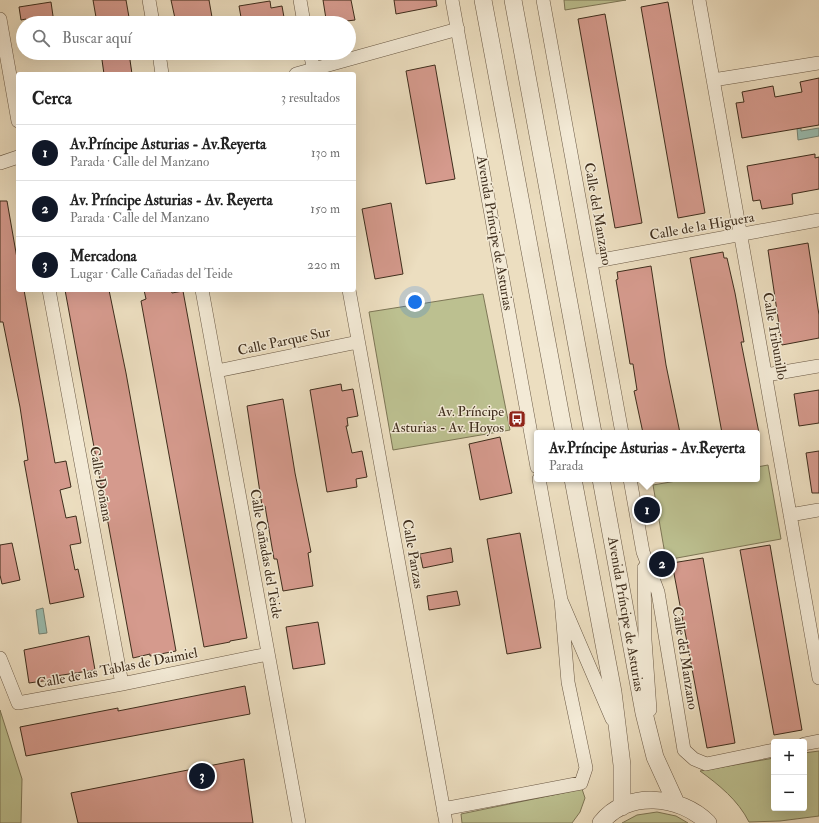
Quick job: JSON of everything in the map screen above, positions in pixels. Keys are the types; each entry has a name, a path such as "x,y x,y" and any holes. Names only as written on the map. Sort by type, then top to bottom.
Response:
{"street":[{"path":"149,0 152,16"},
{"path":"300,0 303,16"},
{"name":"Avenida Príncipe de Asturias","path":"452,0 534,450"},
{"path":"483,0 563,430"},
{"path":"513,0 592,430"},
{"name":"Calle del Manzano","path":"543,0 621,430"},
{"name":"Calle Tribunillo","path":"699,0 790,515 818,664 819,678"},
{"path":"0,19 16,110"},
{"path":"356,58 458,28"},
{"path":"159,60 162,72"},
{"path":"312,60 314,71 351,60"},
{"path":"714,80 819,63"},
{"path":"0,163 16,158"},
{"name":"Calle de la Higuera","path":"591,262 819,220"},
{"name":"Calle Doñana","path":"49,292 122,684"},
{"name":"Calle Cañadas del Teide","path":"202,292 299,823"},
{"name":"Calle Panzas","path":"349,292 446,823"},
{"name":"Calle Parque Sur","path":"217,372 358,342"},
{"path":"766,376 819,366"},
{"name":"Avenida Príncipe de Asturias","path":"443,809 581,782 586,768 568,682 561,600 540,482"},
{"name":"Avenida Príncipe de Asturias","path":"574,482 613,692 616,727 622,765 622,807"},
{"name":"Avenida Príncipe de Asturias","path":"602,482 643,706 653,748 662,775 676,803"},
{"name":"Calle del Manzano","path":"631,482 643,552 658,592 684,750 706,764 771,751"},
{"path":"790,515 819,510"},
{"name":"Avenida Príncipe de Asturias","path":"643,552 646,593 645,640 653,748"},
{"name":"Avenida Príncipe de Asturias","path":"561,600 616,727"},
{"name":"Calle de las Tablas de Daimiel","path":"0,658 18,703 122,684 268,654"},
{"path":"807,743 819,741"},
{"path":"601,823 622,807 640,801 658,800 676,803 708,823"}],"green space":[{"path":"564,0 626,0 565,10"},
{"path":"483,294 510,430 393,450 369,312"},
{"path":"768,465 781,539 666,560 653,485 670,482 760,482 760,466"},
{"path":"0,710 22,779 21,823 0,823"},
{"path":"819,751 819,816 780,821 749,822 745,814 734,800 721,787 700,771 771,759 771,811 807,811 807,753"},
{"path":"582,789 585,798 580,812 572,823 462,823 461,814"},
{"path":"657,812 676,816 688,823 622,823 637,815"}],"shaded area":[{"path":"797,128 801,128 801,131 819,128 819,136 798,140"},
{"path":"43,608 47,633 39,634 36,610"}],"building":[{"path":"93,0 126,0 129,16 96,16"},
{"path":"171,0 209,0 212,16 174,16"},
{"path":"323,0 351,0 354,16 326,16"},
{"path":"394,0 436,0 437,6 396,14"},
{"path":"270,1 271,8 282,6 284,16 241,16 239,6"},
{"path":"51,2 53,16 20,16 19,7"},
{"path":"668,2 705,213 678,218 641,7"},
{"path":"605,14 642,223 615,228 578,19"},
{"path":"102,60 130,60 132,72 104,72"},
{"path":"435,65 455,179 426,184 406,71"},
{"path":"819,78 819,125 742,138 736,103 744,102 742,92 773,86 775,97 802,92 800,82"},
{"path":"815,154 815,158 819,157 819,189 792,194 793,204 762,209 760,200 753,201 747,166"},
{"path":"0,201 7,201 16,253 16,292 24,292 55,463 66,461 71,487 60,490 66,518 76,516 81,543 70,545 75,570 78,569 84,597 50,604 24,461 28,460 20,407 3,322 0,322"},
{"path":"391,203 403,274 375,279 362,209"},
{"path":"808,243 819,315 819,338 782,345 768,250"},
{"path":"723,252 724,258 727,258 744,342 741,342 758,430 721,430 690,258"},
{"path":"651,266 666,365 679,430 642,430 634,391 637,390 633,364 630,364 616,280 618,279 617,272"},
{"path":"65,292 109,292 126,373 176,651 150,656 150,654 133,658"},
{"path":"144,292 183,292 247,638 204,647 141,301 146,299"},
{"path":"341,384 342,391 353,389 358,416 347,418 348,426 346,426 352,453 362,451 367,477 356,479 357,487 327,492 310,390"},
{"path":"819,390 819,423 799,426 794,394"},
{"path":"283,399 295,473 311,552 308,553 313,586 283,591 277,559 274,559 265,506 262,506 247,406"},
{"path":"500,437 512,493 480,500 469,444"},
{"path":"819,451 819,493 812,493 806,453"},
{"path":"520,533 541,648 507,654 487,539"},
{"path":"12,543 20,580 2,584 0,575 0,545"},
{"path":"770,545 802,730 774,735 740,550"},
{"path":"451,548 453,562 423,568 420,554"},
{"path":"703,558 735,743 707,748 672,563"},
{"path":"457,591 460,605 429,610 427,596"},
{"path":"318,622 325,664 293,669 286,627"},
{"path":"89,636 95,670 56,676 57,679 29,683 24,650"},
{"path":"245,686 250,714 26,756 20,727 118,708 118,711"},
{"path":"244,759 253,823 78,823 71,793"}],"place":[{"name":"Av. Príncipe Asturias - Av. Hoyos","path":"517,419"},
{"name":"Av.Príncipe Asturias - Av.Reyerta","path":"647,510"},
{"name":"Av. Príncipe Asturias - Av. Reyerta","path":"662,564"},
{"name":"Mercadona","path":"202,776"}]}
